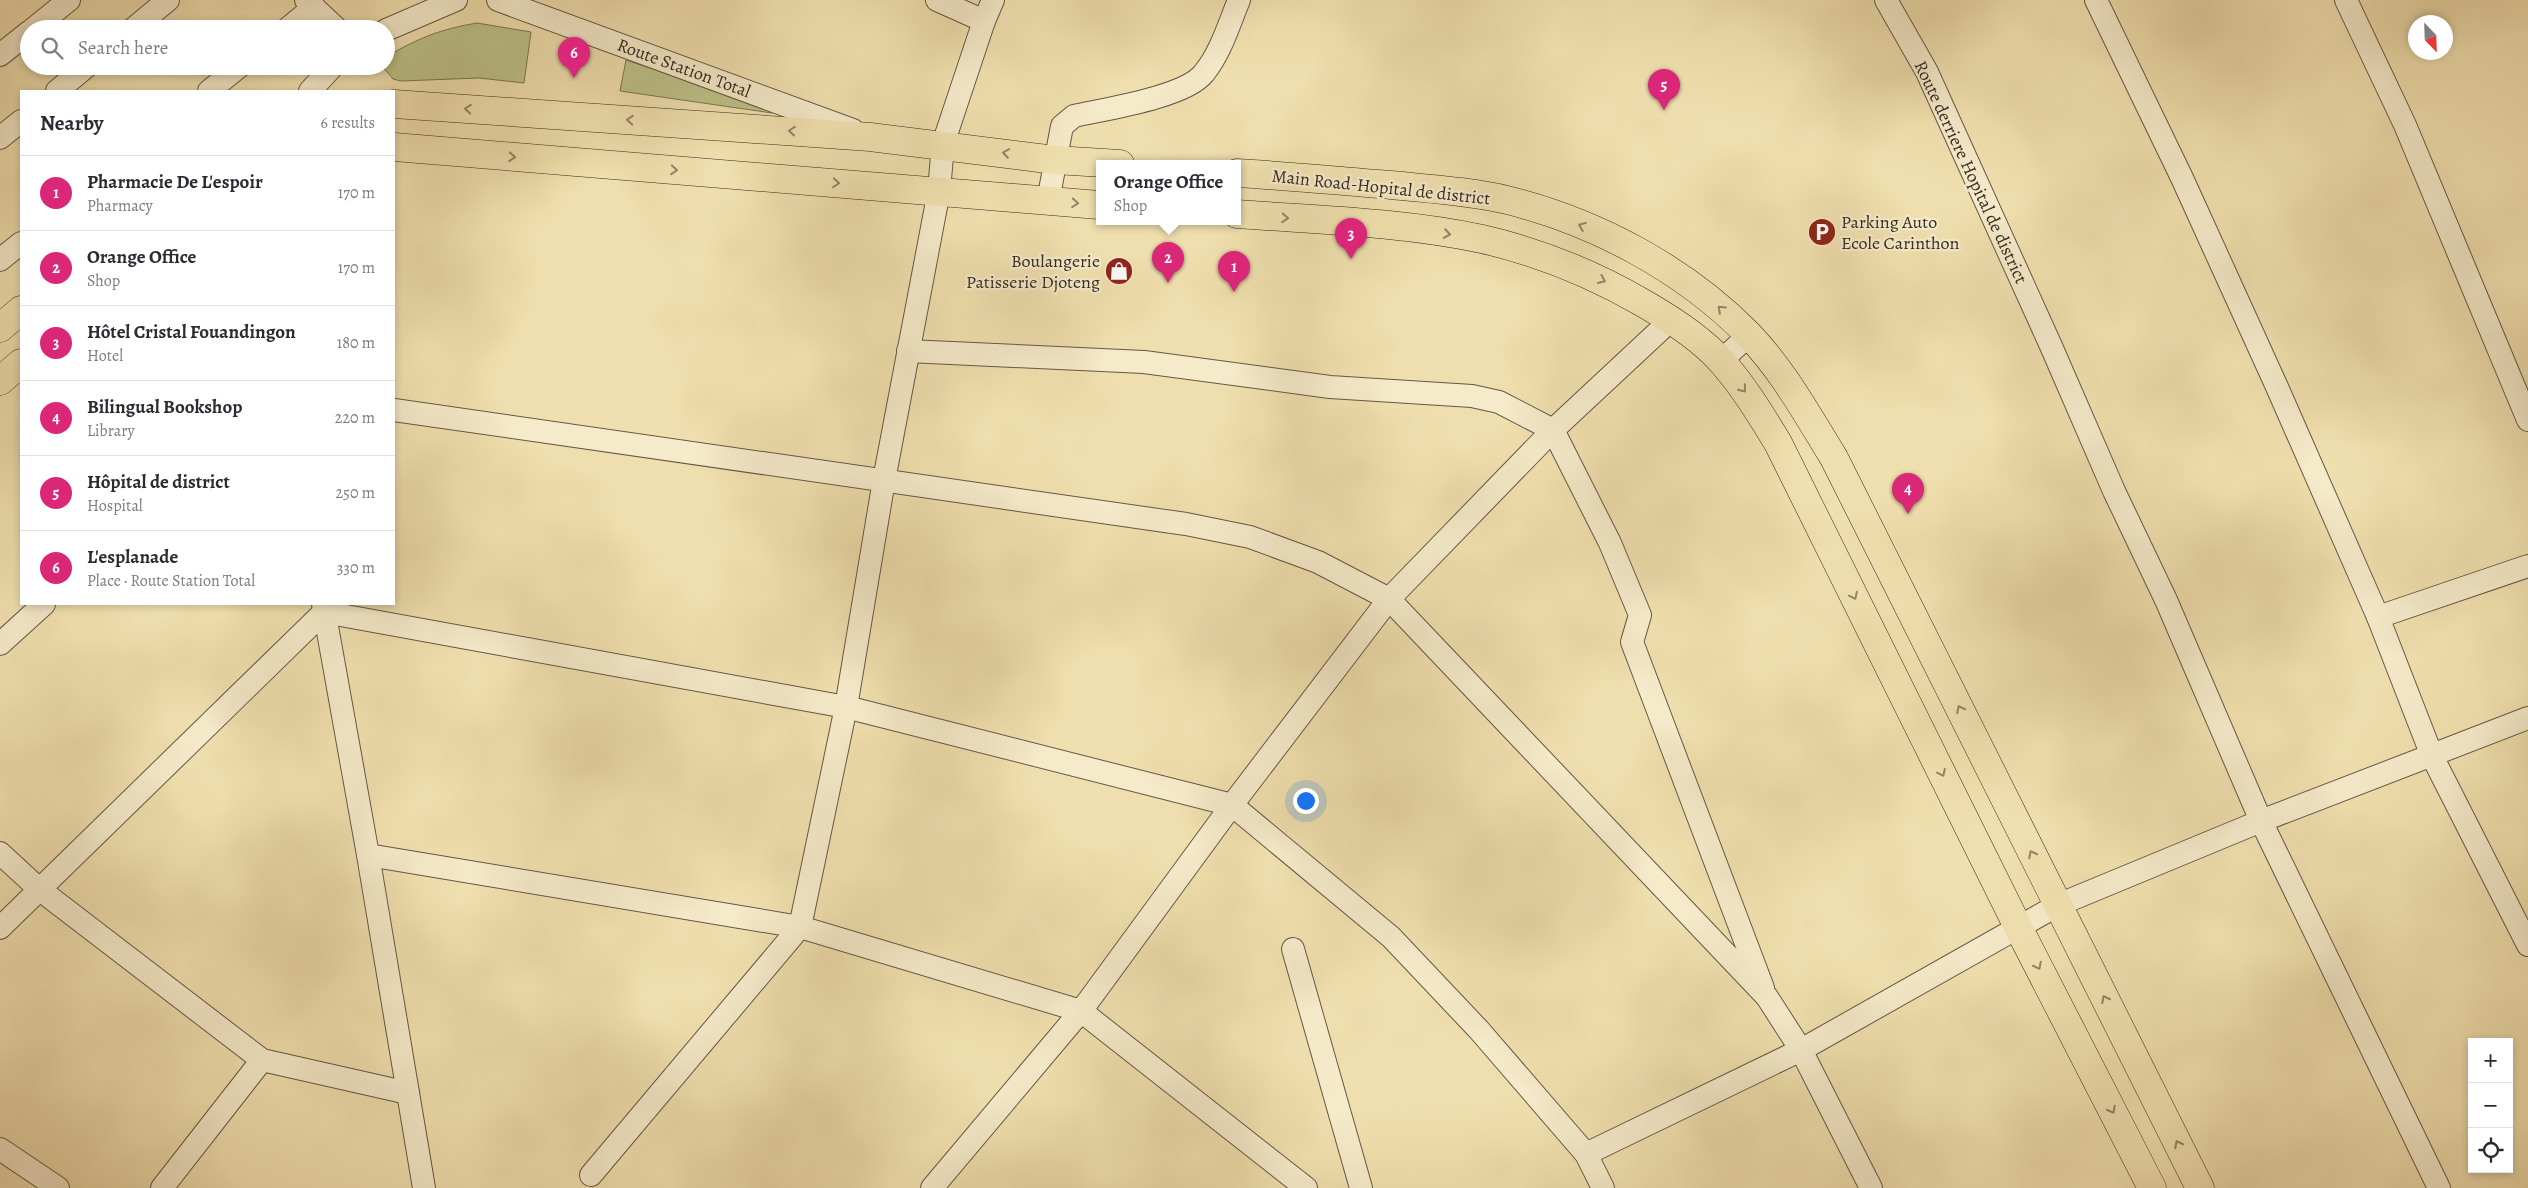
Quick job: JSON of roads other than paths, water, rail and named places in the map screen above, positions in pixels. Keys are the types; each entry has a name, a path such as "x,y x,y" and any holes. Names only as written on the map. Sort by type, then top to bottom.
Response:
{"main road":[{"path":"395,104 870,137 943,144 1054,160 1096,163"},
{"path":"395,147 1096,204"},
{"name":"Main Road-Hopital de district","path":"1241,173 1436,189 1506,200 1558,216 1608,236 1657,263 1709,297 1749,335 1782,376 1834,458 2200,1188"},
{"path":"1241,214 1397,226 1482,239 1549,258 1612,285 1672,319 1720,361 1747,394 1778,443 2018,927 2152,1188"},
{"path":"0,328 20,311"},
{"path":"0,381 20,364"}],"street":[{"path":"44,20 68,0"},
{"path":"144,20 168,0"},
{"path":"395,26 456,0"},
{"name":"Route Station Total","path":"498,0 870,137"},
{"path":"937,0 984,20"},
{"path":"591,1175 800,927 846,707 884,480 939,191 943,144 984,20 993,0"},
{"path":"1048,201 1054,160 1062,126 1074,116 1162,96 1183,88 1203,75 1215,57 1239,0"},
{"name":"Route derriere Hopital de district","path":"1886,0 1927,72 2051,346 2114,491 2166,600 2260,821 2439,1188"},
{"path":"2096,0 2182,178 2378,617 2432,756 2528,944"},
{"path":"2346,0 2405,125 2528,420"},
{"path":"295,20 310,3 328,20"},
{"path":"0,55 20,39"},
{"path":"58,90 76,75"},
{"path":"210,90 229,75"},
{"path":"311,90 325,75"},
{"path":"0,138 20,122"},
{"path":"0,260 20,244"},
{"path":"932,1188 1081,1011 1232,805 1389,599 1553,430 1672,319"},
{"path":"1720,361 1749,335"},
{"path":"908,352 1144,362 1330,387 1472,396 1499,402 1553,430 1610,543 1640,615 1632,642 1767,997"},
{"path":"395,410 1186,524 1250,538 1318,562 1389,599 1767,997 1801,1050 1871,1188"},
{"path":"2378,617 2528,566"},
{"path":"0,644 43,605"},
{"path":"323,608 846,707 1232,805 1391,937 1479,1030 1586,1154 1603,1188"},
{"path":"323,608 368,855 424,1188"},
{"path":"0,928 323,608"},
{"path":"1586,1154 1801,1050 2058,905 2260,821 2528,718"},
{"path":"0,853 39,889 262,1060 408,1093"},
{"path":"368,855 800,927 1081,1011 1306,1188"},
{"path":"1294,949 1361,1188"},
{"path":"162,1188 262,1060"},
{"path":"1,1152 58,1188"}],"place":[{"name":"L'esplanade","path":"574,78"},
{"name":"Hôpital de district","path":"1664,110"},
{"name":"Parking Auto Ecole Carinthon","path":"1822,232"},
{"name":"Hôtel Cristal Fouandingon","path":"1351,259"},
{"name":"Boulangerie Patisserie Djoteng","path":"1119,271"},
{"name":"Orange Office","path":"1168,283"},
{"name":"Pharmacie De L'espoir","path":"1234,292"},
{"name":"Bilingual Bookshop","path":"1908,514"}]}
